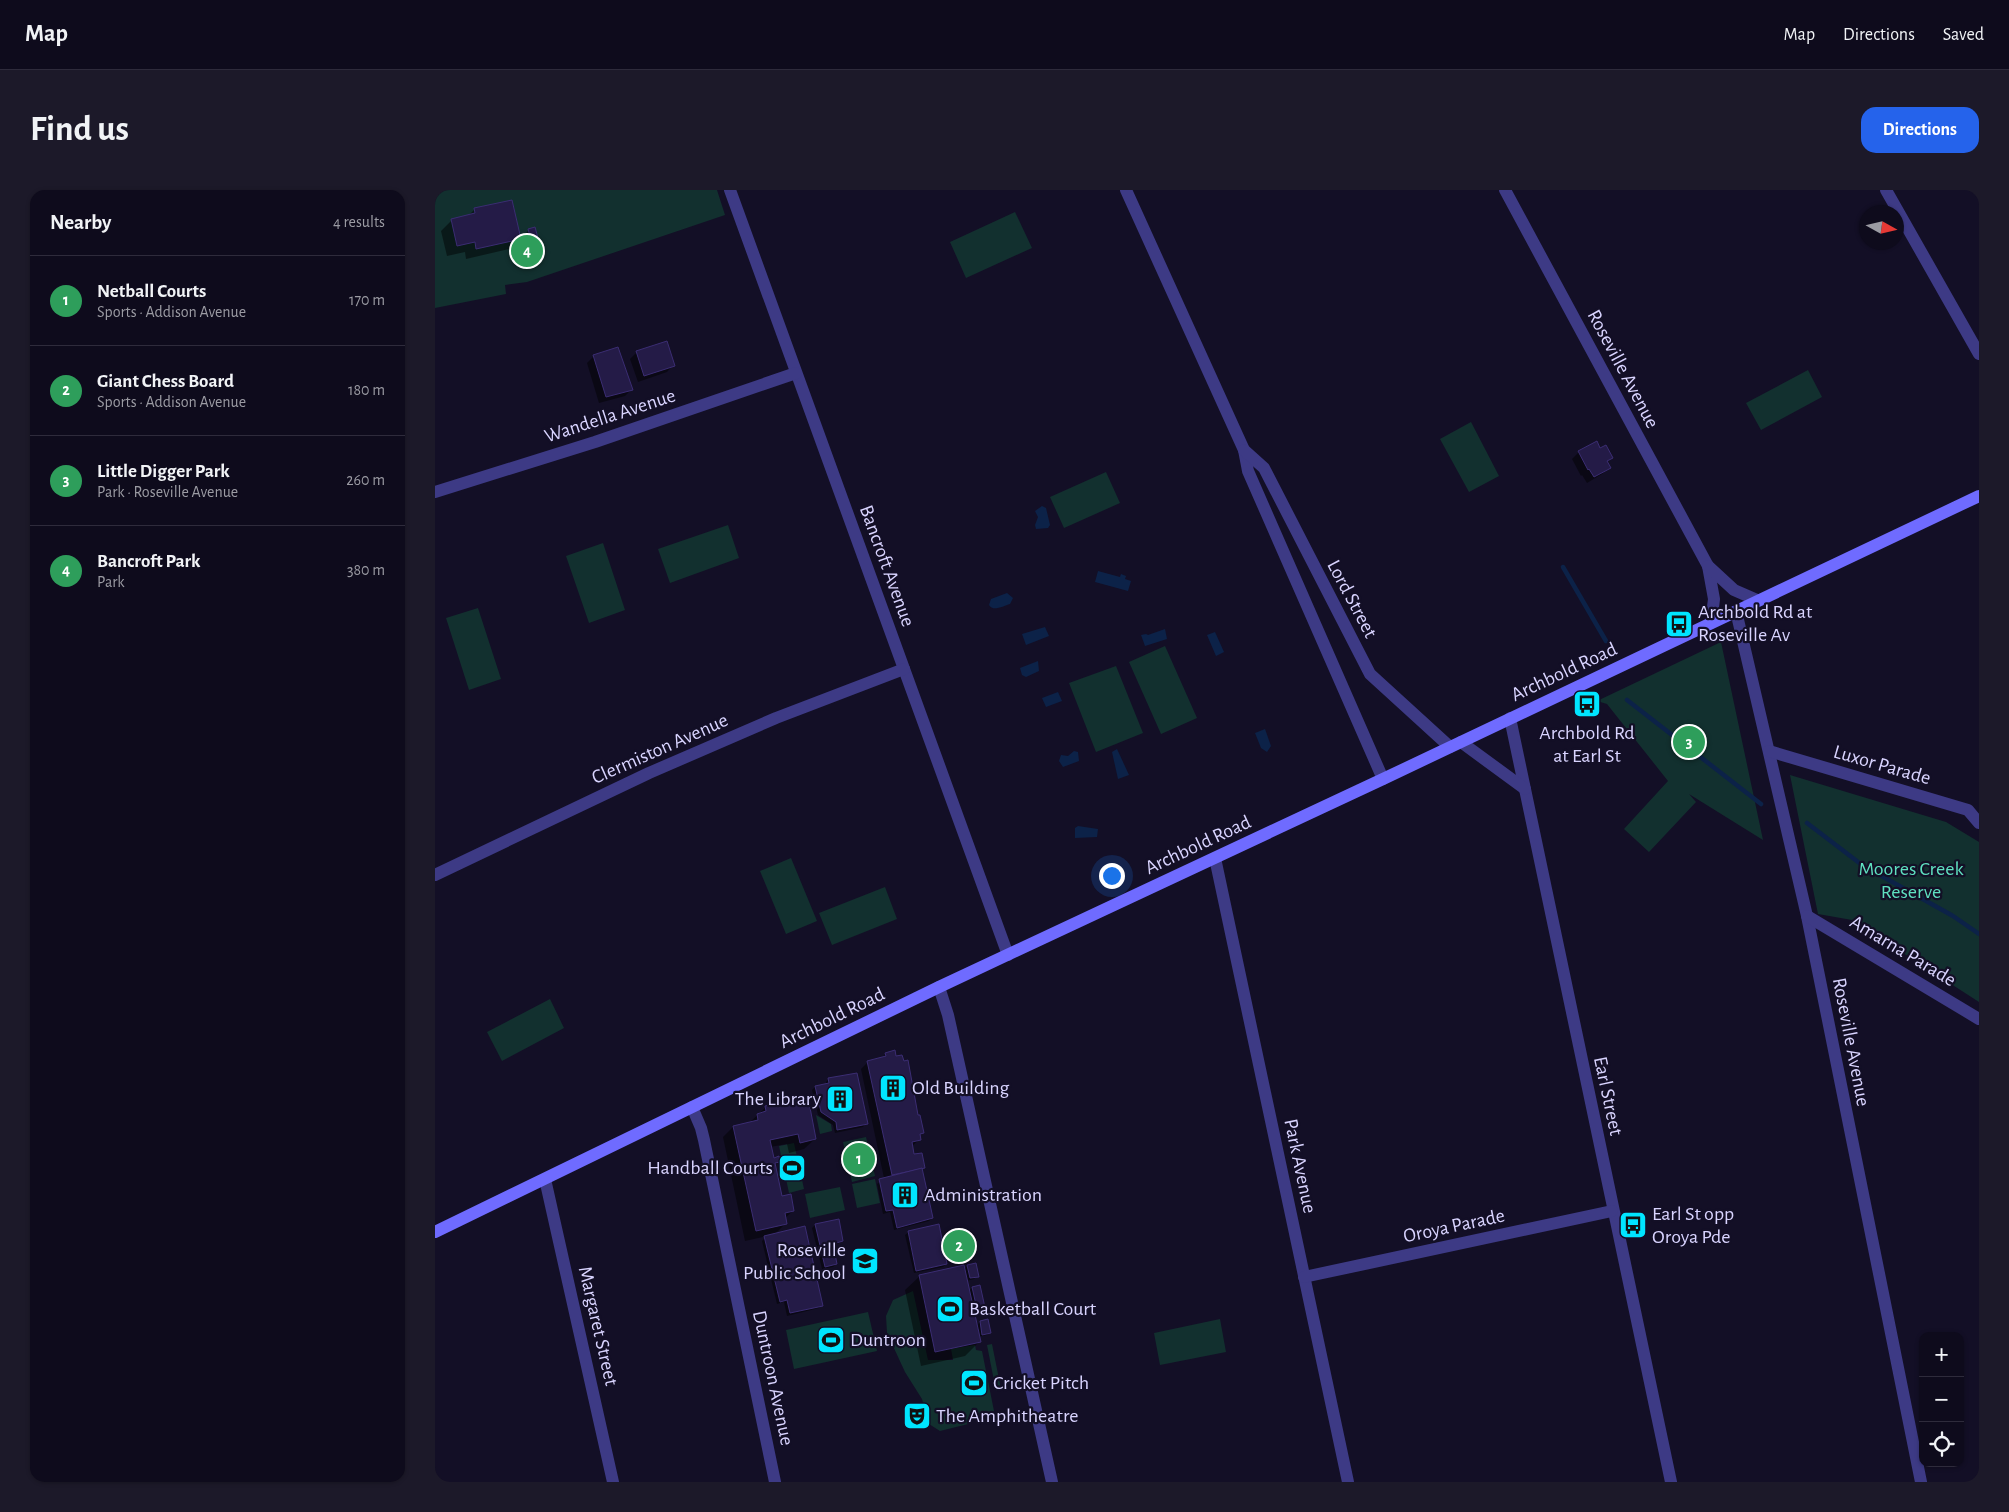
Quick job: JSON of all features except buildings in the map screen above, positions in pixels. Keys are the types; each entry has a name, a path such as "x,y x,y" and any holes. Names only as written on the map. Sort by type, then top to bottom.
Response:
{"main road":[{"name":"Archbold Road","path":"435,1232 939,987 1979,496"}],"street":[{"name":"Bancroft Avenue","path":"730,190 1008,955"},
{"name":"Lord Street","path":"1126,190 1244,450 1248,472 1383,779"},
{"name":"Roseville Avenue","path":"1505,190 1708,566 1733,590 1757,600"},
{"path":"1886,190 1979,354"},
{"name":"Wandella Avenue","path":"435,492 595,442 796,373"},
{"name":"Lord Street","path":"1244,450 1264,468 1370,674 1455,745 1525,789"},
{"name":"Roseville Avenue","path":"1708,566 1714,599 1711,623"},
{"name":"Roseville Avenue","path":"1736,611 1807,916 1921,1482"},
{"name":"Clermiston Avenue","path":"435,875 649,773 776,718 905,669"},
{"name":"Earl Street","path":"1510,718 1671,1482"},
{"name":"Luxor Parade","path":"1769,751 1974,808 1979,823"},
{"name":"Park Avenue","path":"1215,858 1349,1482"},
{"name":"Amarna Parade","path":"1807,916 1979,1019"},
{"path":"939,987 948,1015 1051,1482"},
{"name":"Duntroon Avenue","path":"692,1107 704,1140 775,1482"},
{"name":"Margaret Street","path":"545,1178 613,1482"},
{"name":"Oroya Parade","path":"1304,1277 1613,1211"}],"green space":[{"path":"435,190 717,190 725,215 527,282 505,285 506,294 435,308"},
{"path":"1015,212 1032,248 966,278 950,242"},
{"path":"1808,370 1822,397 1761,430 1746,403"},
{"path":"1471,422 1499,476 1469,492 1440,439"},
{"path":"1106,472 1120,503 1064,528 1050,497"},
{"path":"728,525 739,558 670,583 658,549"},
{"path":"603,543 625,610 589,623 566,556"},
{"path":"478,608 501,679 469,690 446,618"},
{"path":"1721,642 1763,840 1689,794 1696,802 1649,852 1624,829 1668,781 1607,704 1597,701"},
{"path":"1165,646 1197,718 1161,734 1129,662"},
{"path":"1116,666 1143,733 1096,752 1069,683"},
{"name":"Moores Creek Reserve","path":"1790,775 1946,822 1979,842 1979,1002 1852,920 1818,914"},
{"path":"791,858 817,921 786,934 760,871"},
{"path":"885,887 897,919 832,945 819,913"},
{"path":"550,999 564,1028 502,1061 487,1032"},
{"path":"816,1115 831,1124 832,1131 820,1134"},
{"path":"866,1137 875,1176 852,1182 843,1142"},
{"name":"Handball Courts","path":"794,1143 804,1189 789,1193 779,1146"},
{"path":"875,1179 880,1203 857,1208 852,1184"},
{"path":"840,1187 845,1210 810,1218 805,1194"},
{"path":"968,1232 972,1256 951,1262 945,1236"},
{"path":"913,1291 928,1360 953,1360 951,1349 975,1345 976,1350 982,1351 995,1416 968,1421 968,1424 940,1431 929,1424 922,1399 905,1372 887,1333 886,1316 893,1300"},
{"name":"Duntroon","path":"868,1312 877,1351 794,1369 786,1330"},
{"path":"1220,1319 1226,1352 1160,1365 1154,1333"},
{"path":"992,1344 1001,1389 996,1391 987,1345"}],"water":[{"path":"1042,506 1046,508 1050,525 1048,528 1036,529 1035,525 1038,517 1035,511"},
{"path":"1098,571 1120,577 1121,574 1126,576 1125,579 1131,581 1128,591 1095,582"},
{"path":"1007,593 1013,598 1010,604 996,608 989,605 991,599"},
{"path":"1045,627 1049,636 1026,645 1022,634"},
{"path":"1165,629 1167,639 1145,646 1141,635 1148,635"},
{"path":"1215,632 1224,652 1216,656 1207,635"},
{"path":"1038,661 1039,671 1026,677 1022,675 1020,668"},
{"path":"1058,692 1062,701 1046,707 1042,698"},
{"path":"1265,729 1271,746 1267,752 1261,748 1255,733"},
{"path":"1117,749 1129,775 1118,779 1112,752"},
{"path":"1074,751 1078,752 1079,761 1063,767 1059,761 1061,755 1068,756"},
{"path":"1078,826 1098,829 1097,837 1075,838 1075,828"}],"waterway":[{"path":"1563,567 1606,641"},
{"path":"1627,700 1761,804"},
{"path":"1807,823 1862,865 1953,916 1979,934"}],"place":[{"name":"Bancroft Park","path":"527,251"},
{"name":"Archbold Rd at Roseville Av","path":"1679,624"},
{"name":"Archbold Rd at Earl St","path":"1587,704"},
{"name":"Little Digger Park","path":"1689,742"},
{"name":"Old Building","path":"893,1088"},
{"name":"The Library","path":"840,1099"},
{"name":"Netball Courts","path":"859,1159"},
{"name":"Handball Courts","path":"792,1168"},
{"name":"Administration","path":"905,1195"},
{"name":"Earl St opp Oroya Pde","path":"1633,1225"},
{"name":"Giant Chess Board","path":"959,1246"},
{"name":"Roseville Public School","path":"865,1261"},
{"name":"Basketball Court","path":"950,1309"},
{"name":"Duntroon","path":"831,1340"},
{"name":"Cricket Pitch","path":"974,1383"},
{"name":"The Amphitheatre","path":"917,1416"}]}
